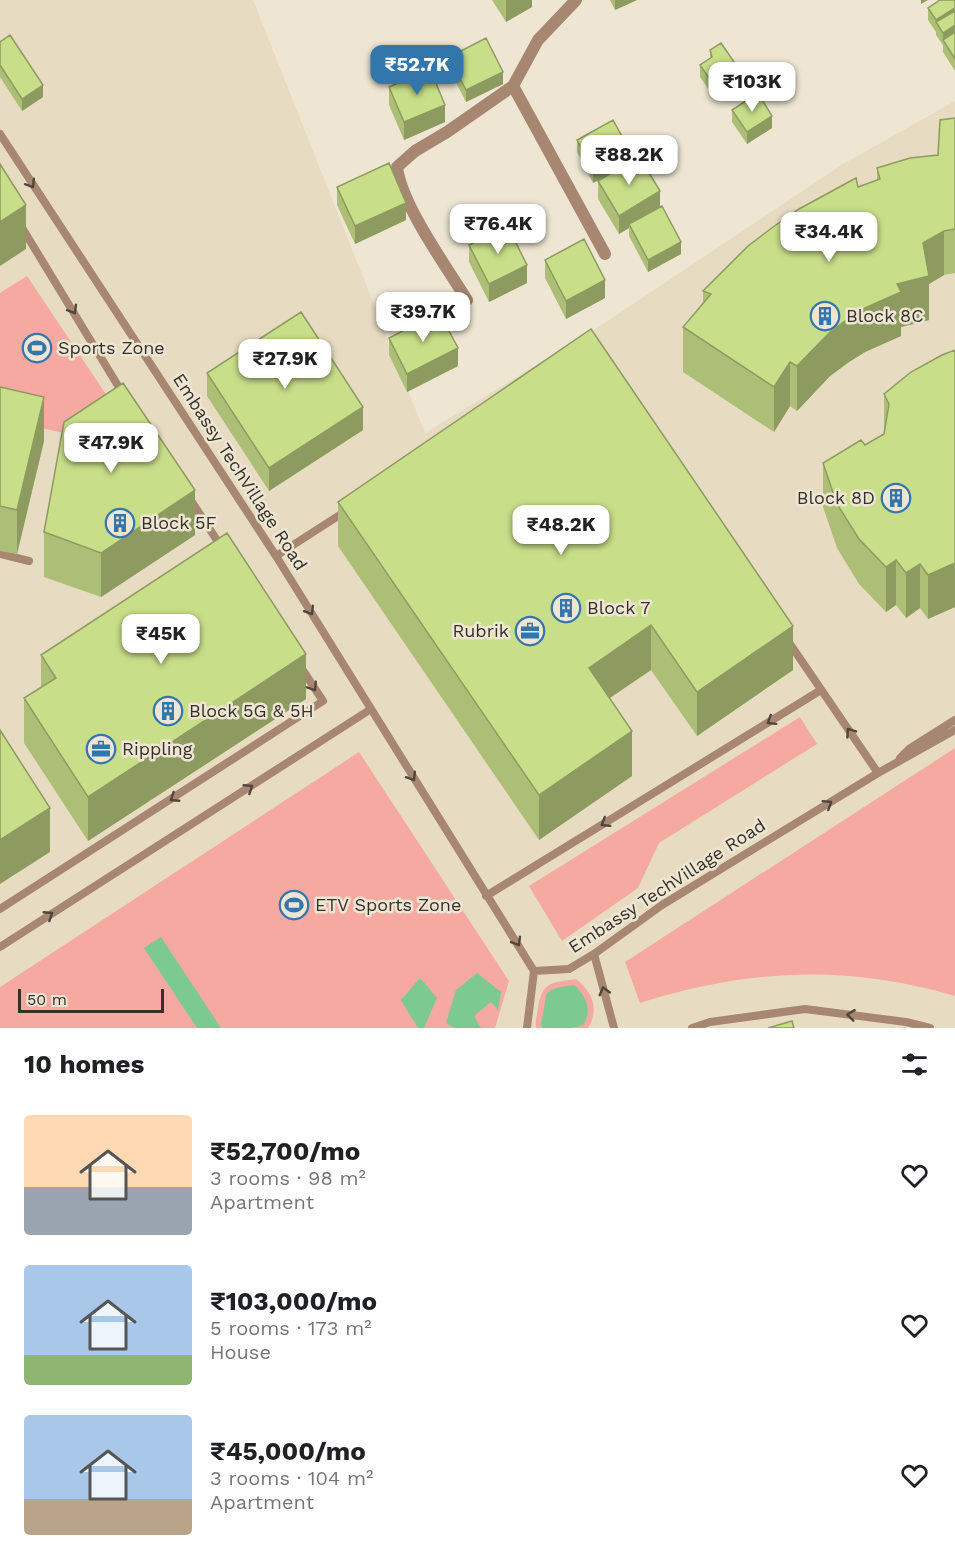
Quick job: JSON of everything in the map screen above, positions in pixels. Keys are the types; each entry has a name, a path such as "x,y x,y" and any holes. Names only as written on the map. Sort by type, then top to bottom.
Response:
{"street":[{"path":"467,300 415,214 398,179 397,167 415,151 447,132 513,86 538,40 576,0"},
{"path":"513,86 605,254"}],"lane":[{"name":"Embassy TechVillage Road","path":"0,134 276,556 534,971 569,969 594,954 662,905 878,773 955,730"},
{"path":"18,222 128,404"},
{"path":"184,489 228,556"},
{"path":"276,556 355,506"},
{"path":"0,554 29,561"},
{"path":"781,631 878,773"},
{"path":"0,909 323,701 297,663"},
{"path":"486,897 821,690"},
{"path":"0,947 371,709"},
{"name":"Embassy TechVillage Road","path":"891,767 909,749 955,720"},
{"path":"594,954 614,1028"},
{"path":"527,1028 534,971"},
{"path":"692,1028 710,1022 805,1009 906,1022 930,1028"}],"shaded area":[{"path":"0,0 253,0 425,433 597,328 843,164 955,101 955,1028 0,1028"},
{"name":"Sports Zone","path":"27,276 111,402 64,433 0,419 0,293"},
{"path":"800,717 817,744 659,843 638,888 562,941 529,886"},
{"path":"955,748 955,996 875,979 836,975 797,975 759,977 720,983 640,1003 625,962"},
{"path":"359,752 509,981 495,1028 0,1028 0,987"},
{"path":"161,937 221,1028 197,1028 144,948"},
{"path":"477,973 501,992 498,1010 491,1002 474,1016 481,1028 455,1028 446,1023 456,990"},
{"path":"420,978 437,998 424,1028 418,1028 401,1000"},
{"path":"576,979 590,995 594,1008 592,1021 588,1028 536,1028 540,999 545,988 554,983"},
{"path":"574,985 587,1003 588,1014 583,1025 572,1028 543,1028 541,1025 548,993 551,990"}],"building":[{"path":"940,0 955,0 955,8 936,20 928,8"},
{"path":"955,11 955,25 943,33 936,22"},
{"path":"955,32 955,59 943,40"},
{"path":"10,35 43,85 22,99 0,65 0,42"},
{"path":"486,38 503,72 466,90 449,57"},
{"path":"721,43 741,72 716,88 700,65 712,57 710,50"},
{"path":"430,69 445,105 404,122 389,87"},
{"path":"758,93 772,116 747,132 732,110"},
{"path":"955,118 955,229 944,231 923,243 929,276 897,284 901,292 849,318 830,332 797,366 790,362 774,387 683,327 711,294 703,291 748,246 799,209 856,178 858,187 880,179 877,168 910,158 938,155 940,120"},
{"path":"613,120 630,151 593,171 577,140"},
{"path":"639,156 660,191 619,216 598,181"},
{"path":"389,163 406,203 355,226 337,187"},
{"path":"0,164 26,205 0,222"},
{"path":"662,206 681,242 648,260 629,224"},
{"path":"507,225 527,265 489,284 469,245"},
{"path":"584,239 605,280 566,301 545,260"},
{"path":"301,312 363,407 269,468 207,373"},
{"path":"439,312 458,348 407,374 389,338"},
{"name":"Block 7","path":"591,329 793,626 697,692 651,625 589,668 632,731 539,795 338,502"},
{"name":"Block 8D","path":"955,350 955,563 928,575 920,564 906,573 896,560 886,567 859,539 837,504 823,463 861,440 865,445 884,434 889,404 884,394 911,372"},
{"name":"Block 5F","path":"123,383 195,490 101,553 44,532 64,422"},
{"path":"0,387 44,397 17,510 0,506"},
{"name":"Block 5G & 5H","path":"227,533 306,654 88,797 24,698 56,678 41,655"},
{"path":"0,730 50,808 0,840"},
{"path":"792,1021 794,1028 768,1028"}],"place":[{"name":"Block 8C","path":"825,316"},
{"name":"Sports Zone","path":"37,348"},
{"name":"Block 8D","path":"896,498"},
{"name":"Block 5F","path":"120,523"},
{"name":"Block 7","path":"566,608"},
{"name":"Rubrik","path":"530,631"},
{"name":"Block 5G & 5H","path":"168,711"},
{"name":"Rippling","path":"101,749"},
{"name":"ETV Sports Zone","path":"294,905"}]}
